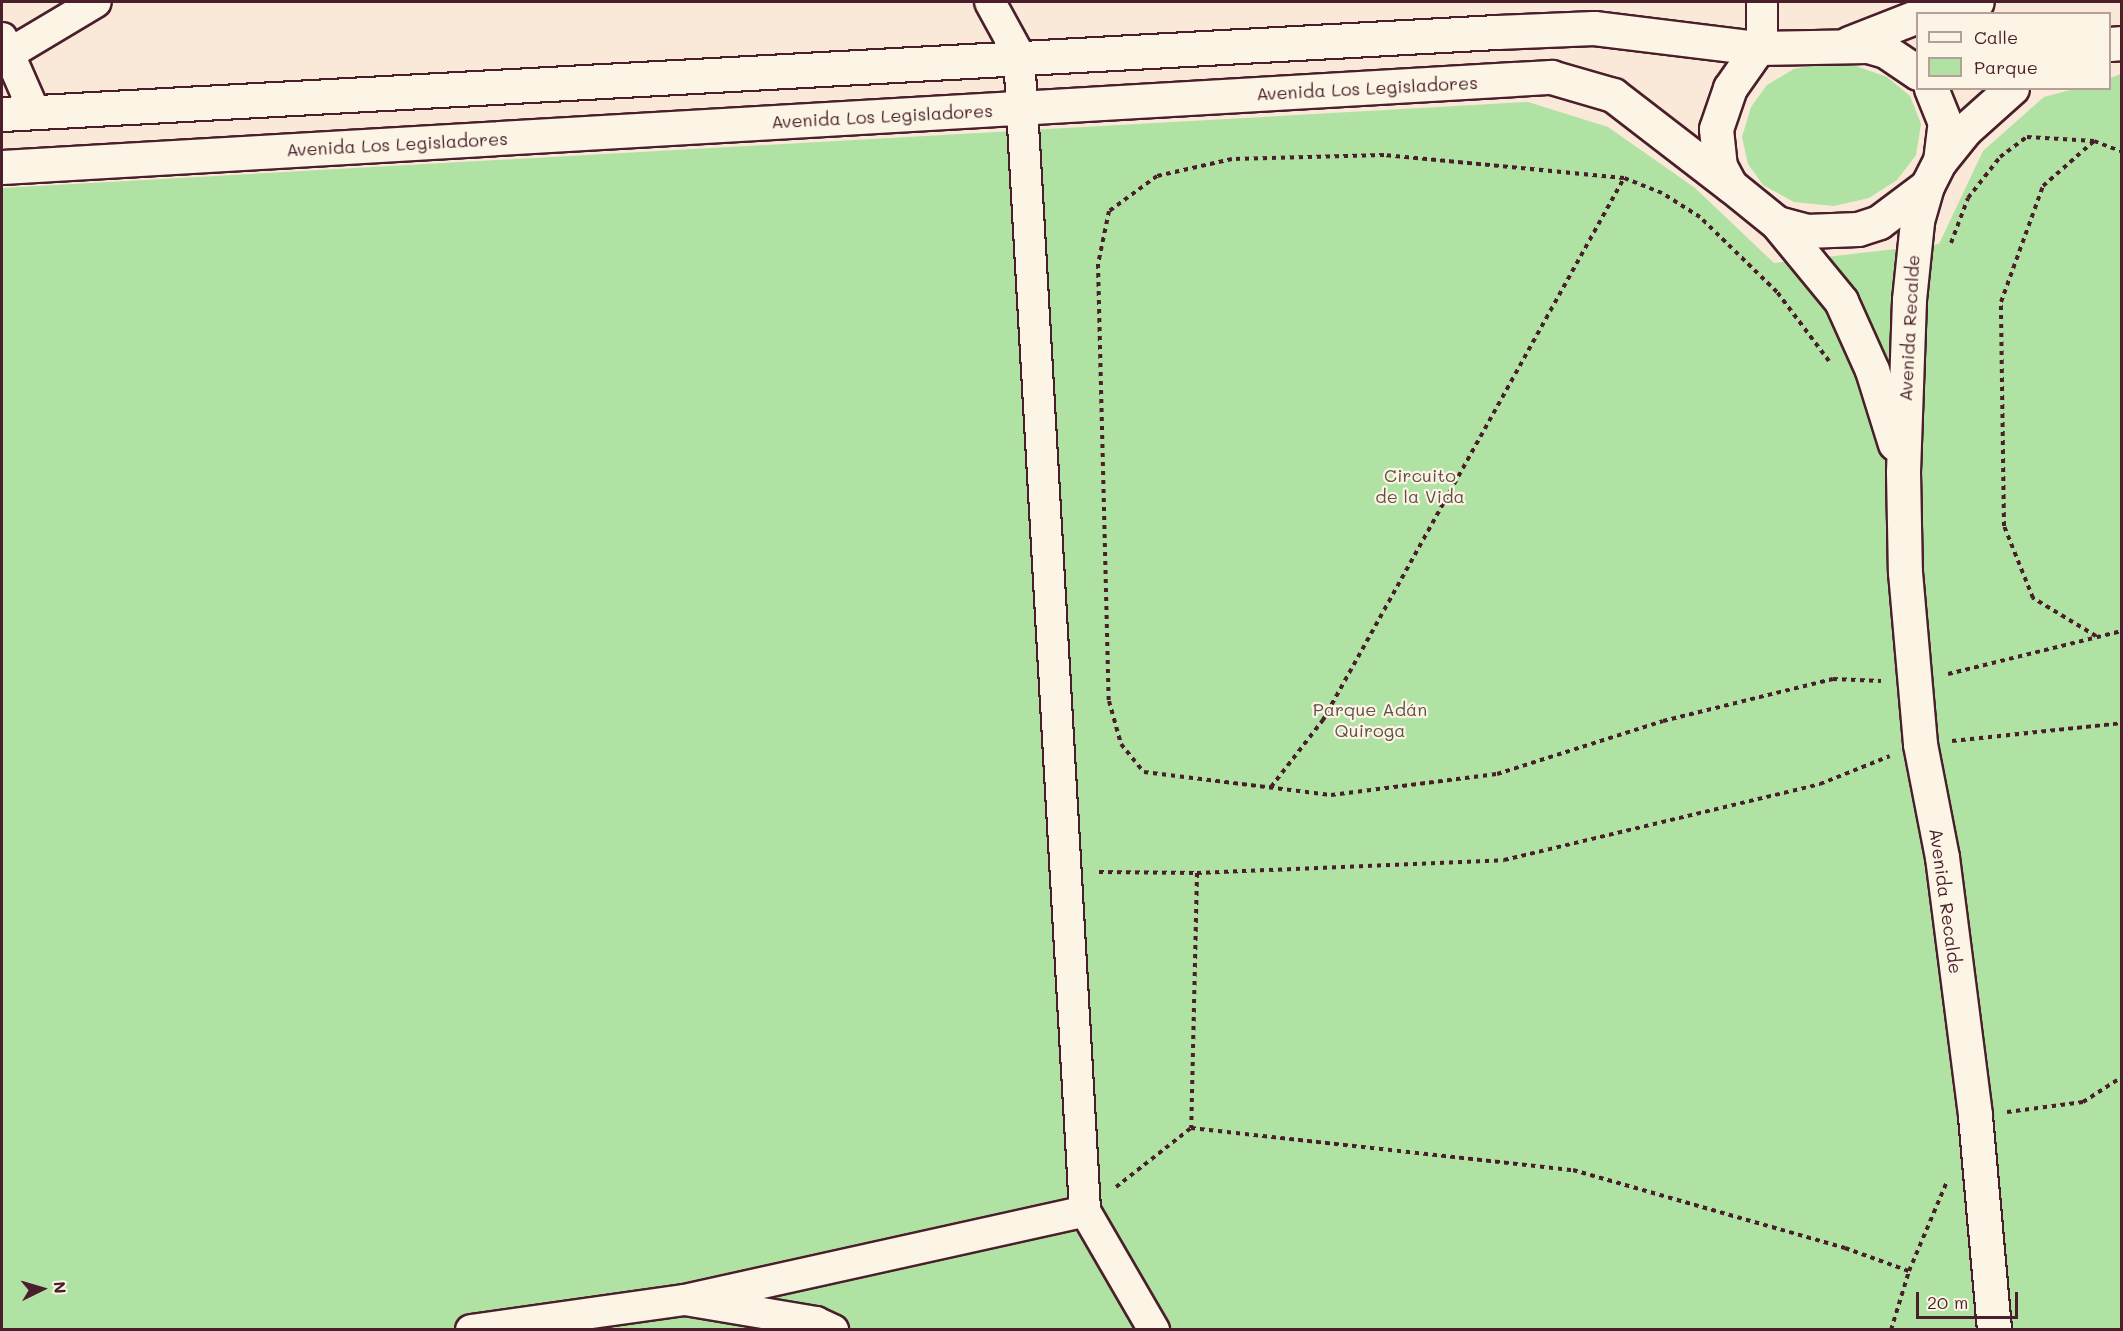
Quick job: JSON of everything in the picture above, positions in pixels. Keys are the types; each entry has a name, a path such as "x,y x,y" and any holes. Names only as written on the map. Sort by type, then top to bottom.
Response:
{"main road":[{"path":"1935,12 1977,2"},
{"path":"1849,43 1916,16"},
{"path":"2,114 1019,55 1594,28 1760,47 1849,43 1885,51 1916,72"},
{"path":"1730,185 1718,157 1716,129 1730,88 1760,47"},
{"name":"Avenida Los Legisladores","path":"2,166 1551,77 1613,95 1777,223"},
{"name":"Avenida Recalde","path":"1932,90 1945,123 1912,254 1903,472 1913,683 1920,744 1947,892 1994,1329"},
{"path":"1777,223 1806,231 1858,229 1904,207 1934,173 1965,130 2011,90"},
{"name":"Avenida Recalde","path":"1777,223 1841,301 1872,370 1903,472"}],"street":[{"path":"34,111 4,50 96,2"},
{"path":"990,2 1019,55 1085,1211 1154,1329"},
{"path":"1760,47 1762,2"},
{"path":"471,1329 685,1300 1085,1211"},
{"path":"685,1300 816,1322 833,1329"}],"path":[{"path":"1949,249 1968,198 2000,156 2027,137 2094,141 2121,152"},
{"path":"2094,141 2043,186 2001,302 2004,526 2033,598 2096,636"},
{"path":"1872,370 1836,371 1777,292 1700,218 1662,193 1624,178 1384,155 1232,159 1157,177 1109,211 1098,264 1109,701 1120,744 1144,772 1332,795 1497,774 1663,721 1833,678 1913,683 2121,631"},
{"path":"1270,788 1323,720 1624,178"},
{"path":"1065,871 1197,873 1504,860 1820,784 1920,744 2121,723"},
{"path":"1191,1128 1197,873"},
{"path":"1085,1211 1191,1128 1573,1170 1845,1248 1909,1271"}],"green space":[{"path":"1826,63 1856,66 1887,77 1910,96 1921,124 1916,155 1897,180 1869,198 1834,206 1794,202 1763,185 1748,164 1742,137 1751,107 1767,85 1794,69"},
{"name":"Parque Adán Quiroga","path":"2121,74 2121,1329 2,1330 2,188 1528,102 1608,127 1695,188 1774,263 1939,244 1983,151 2044,97 2070,90 2111,90 2111,78"}],"park label":[{"name":"Circuito de la Vida","path":"1420,486"}]}
